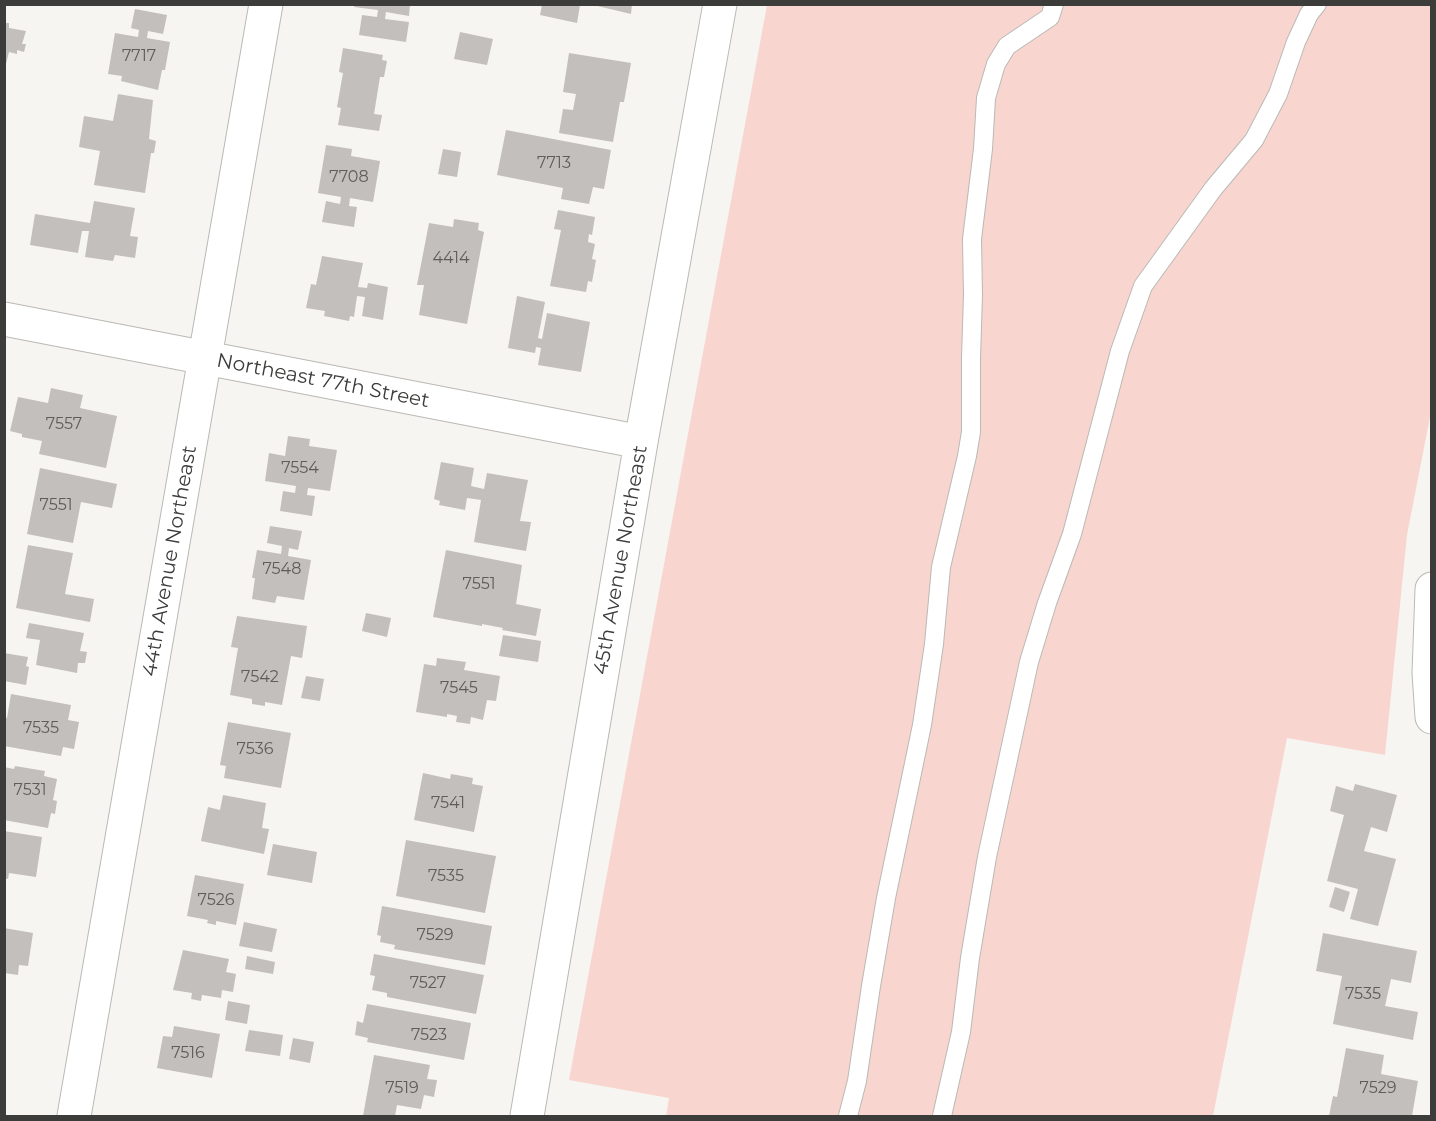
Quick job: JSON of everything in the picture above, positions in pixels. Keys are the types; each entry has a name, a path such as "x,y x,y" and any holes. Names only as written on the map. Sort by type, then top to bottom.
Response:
{"street":[{"name":"44th Avenue Northeast","path":"74,1116 266,4"},
{"name":"45th Avenue Northeast","path":"527,1116 641,442 720,4"},
{"name":"Northeast 77th Street","path":"4,319 641,442"},
{"path":"1431,589 1429,673 1431,717"}],"lane":[{"path":"848,1116 857,1081 886,898 922,724 934,644 941,567 971,432 970,358 974,295 972,239 983,149 986,98 996,64 1007,46 1050,16 1054,4"},
{"path":"942,1116 961,1032 970,958 987,857 1029,662 1072,534 1120,351 1143,286 1213,189 1254,140 1278,94 1296,42 1309,14 1317,4"}],"shaded area":[{"path":"767,5 1431,5 1431,412 1407,535 1385,755 1287,738 1213,1116 666,1116 669,1098 569,1080"}],"building":[{"path":"355,4 410,4 409,16 386,12 385,19 409,22 406,42 359,35 362,15 377,17 378,10 354,7"},
{"path":"589,4 632,4 631,14"},
{"path":"542,5 580,5 577,23 540,15"},
{"path":"135,9 167,15 163,34 148,31 147,38 170,42 165,70 162,70 158,90 121,81 122,76 108,74 115,33 138,37 139,30 131,28"},
{"path":"5,23 9,23 9,28 26,31 22,44 26,44 24,52 17,50 17,54 9,52 5,68"},
{"path":"460,32 493,39 487,65 454,59"},
{"path":"343,48 383,55 382,60 387,61 384,77 380,77 374,114 382,115 379,131 338,125 341,108 337,107 343,73 339,72"},
{"path":"569,53 631,63 624,102 620,102 613,142 559,133 563,109 573,110 576,94 563,92"},
{"path":"118,94 153,100 149,139 156,141 154,153 151,153 145,193 94,185 100,151 79,147 84,116 113,121"},
{"path":"506,130 611,150 604,189 593,187 589,204 561,199 563,188 497,175"},
{"path":"326,145 352,149 351,156 380,161 373,202 350,198 349,206 357,207 354,227 322,222 326,201 340,204 341,197 318,193"},
{"path":"443,149 461,152 457,177 438,174"},
{"path":"94,201 135,208 130,236 138,237 135,258 115,255 113,261 85,257 89,231 82,231 78,253 30,245 35,214 90,223"},
{"path":"558,210 595,217 592,235 589,234 588,242 595,244 592,259 596,260 592,282 588,281 586,292 550,286 561,230 554,229"},
{"path":"454,219 479,223 478,230 484,232 467,324 419,315 424,285 417,285 429,223 453,227"},
{"path":"322,256 363,263 358,287 367,288 368,283 388,287 383,320 362,316 365,297 357,296 354,317 350,316 349,321 324,316 325,311 306,308 311,284 316,285"},
{"path":"517,296 545,302 538,338 542,339 547,313 590,322 581,372 538,365 541,348 536,347 535,353 508,348"},
{"path":"51,388 83,395 80,408 117,416 106,468 39,454 42,441 22,437 22,434 10,431 18,397 48,403"},
{"path":"288,436 310,439 309,446 337,450 330,491 308,488 307,495 315,496 312,516 280,511 283,491 295,493 296,486 265,481 269,453 285,456"},
{"path":"441,462 474,468 471,486 484,489 487,473 528,480 520,521 531,522 526,551 474,542 481,500 467,498 465,510 439,505 440,501 434,499"},
{"path":"40,468 117,484 112,508 81,502 73,543 27,534"},
{"path":"270,526 302,531 298,550 289,548 288,556 311,560 304,600 277,596 275,603 252,599 255,578 252,578 257,550 281,554 282,546 267,543"},
{"path":"28,545 73,553 65,594 94,599 90,622 16,608"},
{"path":"446,550 522,565 516,604 541,609 536,636 482,624 482,626 433,617"},
{"path":"366,613 391,618 387,637 362,631"},
{"path":"237,616 307,626 302,658 291,656 282,705 265,702 265,706 252,704 252,699 230,695 238,648 231,647"},
{"path":"29,623 84,633 80,651 87,652 85,663 78,663 77,673 36,665 40,640 26,638"},
{"path":"503,635 541,641 538,662 499,656"},
{"path":"4,653 28,657 26,685 4,681"},
{"path":"437,658 466,662 464,670 500,676 496,701 487,700 483,720 471,717 470,724 456,722 457,716 447,714 447,717 416,712 424,664 436,666"},
{"path":"306,676 324,679 320,701 301,698"},
{"path":"11,694 71,705 68,720 79,722 74,749 63,747 61,756 4,746 4,718 7,718"},
{"path":"228,722 291,733 281,788 224,778 226,766 220,765"},
{"path":"15,766 45,771 44,776 57,779 53,800 57,801 55,814 51,813 48,828 4,820 4,767 14,769"},
{"path":"423,773 450,779 451,774 473,778 472,784 483,786 474,832 414,820"},
{"path":"1355,784 1397,795 1387,832 1371,827 1364,851 1396,859 1378,926 1350,919 1358,889 1327,881 1344,815 1330,811 1336,786 1353,791"},
{"path":"223,795 266,803 262,828 269,829 264,854 201,841 208,807 220,810"},
{"path":"4,831 42,837 36,877 9,873 8,879 4,878"},
{"path":"406,840 496,856 485,913 396,896"},
{"path":"273,844 317,852 312,883 267,875"},
{"path":"195,875 244,884 236,925 216,921 216,925 207,923 208,920 187,916"},
{"path":"1335,887 1350,892 1344,912 1329,907"},
{"path":"382,906 492,926 485,965 394,949 395,945 380,942 381,936 377,935"},
{"path":"244,922 277,929 272,952 239,946"},
{"path":"4,928 33,933 28,966 19,965 18,975 4,973"},
{"path":"1323,933 1417,951 1411,983 1391,979 1385,1006 1418,1012 1413,1040 1333,1024 1342,976 1316,971"},
{"path":"183,950 229,959 226,972 236,974 233,992 222,990 221,998 202,995 201,1001 191,999 192,993 173,990"},
{"path":"374,954 484,975 476,1014 387,997 387,993 372,990 375,976 370,975"},
{"path":"247,956 275,962 273,974 245,969"},
{"path":"228,1001 250,1005 247,1024 225,1020"},
{"path":"367,1004 471,1023 464,1060 367,1042 368,1038 355,1035 357,1021 363,1023"},
{"path":"174,1026 220,1034 212,1078 157,1068 163,1036 172,1037"},
{"path":"249,1030 283,1035 280,1056 245,1051"},
{"path":"293,1038 314,1042 310,1063 289,1059"},
{"path":"1346,1048 1384,1055 1381,1074 1418,1081 1412,1116 1329,1116 1333,1096 1337,1097"},
{"path":"374,1055 430,1065 427,1079 437,1080 434,1097 424,1095 421,1109 397,1105 395,1116 363,1116"}]}
